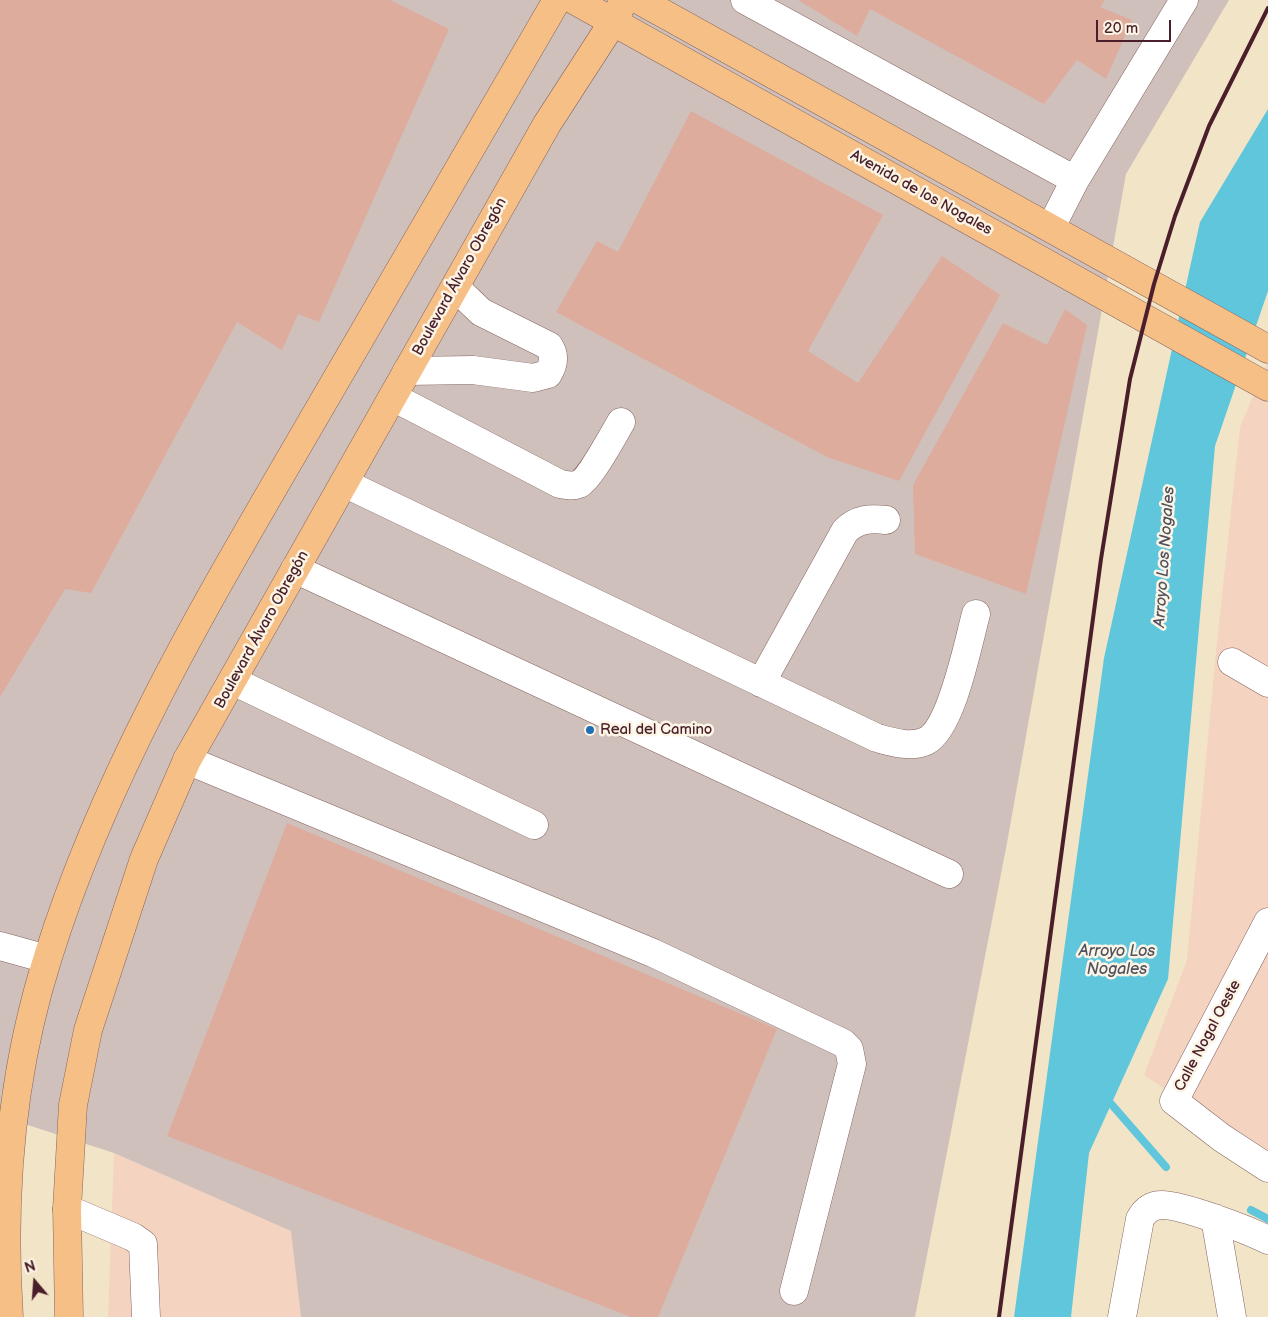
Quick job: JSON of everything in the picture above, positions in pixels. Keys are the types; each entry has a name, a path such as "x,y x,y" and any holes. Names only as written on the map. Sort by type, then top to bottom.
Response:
{"main road":[{"path":"10,1317 3,1220 17,1094 28,1037 47,959 90,839 121,771 199,615 557,0"},
{"name":"Avenida de los Nogales","path":"574,0 618,11 1156,324 1260,382"},
{"path":"639,0 1051,227 1265,348"},
{"name":"Boulevard Álvaro Obregón","path":"69,1317 67,1209 73,1105 88,1030 144,859 188,760 547,124 618,11"}],"street":[{"path":"745,0 1075,180"},
{"path":"1051,227 1075,180 1184,0"},
{"path":"407,371 474,370 533,378 548,374 551,369 553,353 549,346 481,312 455,287"},
{"path":"393,397 560,484 571,486 578,485 587,477 621,422"},
{"path":"344,483 877,738 896,744 925,742 943,724 951,705 976,614"},
{"path":"761,683 845,531 861,520 886,520"},
{"path":"296,569 949,874"},
{"path":"1232,662 1268,683"},
{"path":"233,681 534,824"},
{"path":"188,760 653,953 843,1043 848,1049 852,1064 794,1291"},
{"name":"Calle Nogal Oeste","path":"1268,922 1174,1101 1222,1138 1268,1168"},
{"path":"0,946 47,959"},
{"path":"1122,1317 1140,1218 1149,1208 1163,1205 1215,1218 1268,1240"},
{"path":"67,1209 132,1237 143,1244 146,1317"},
{"path":"1215,1218 1232,1317"}],"shaded area":[{"path":"0,0 1229,0 1126,174 1007,843 915,1317 301,1317 291,1231 114,1153 0,1116"},
{"path":"1268,361 1268,1159 1144,1075 1187,960 1216,652 1240,427"},
{"path":"114,1153 292,1231 301,1317 108,1317"}],"water":[{"name":"Arroyo Los Nogales","path":"1268,109 1268,291 1215,446 1168,979 1089,1153 1071,1317 1014,1317 1104,658 1200,222"}],"building":[{"path":"0,0 390,0 449,29 319,322 298,314 282,350 237,322 91,593 65,589 0,697"},
{"path":"798,0 1105,0 1100,7 1132,20 1106,79 1077,60 1044,104 870,9 857,36"},
{"path":"691,111 883,215 808,351 858,383 942,256 1000,295 899,481 827,457 556,312 597,241 618,252"},
{"path":"1065,309 1087,325 1026,594 915,554 913,485 1003,323 1047,345"},
{"path":"287,823 777,1029 658,1317 631,1317 167,1136"}],"waterway":[{"path":"1106,1098 1166,1167"},
{"path":"1251,1210 1268,1219"}],"railway":[{"path":"999,1317 1101,559 1130,379 1154,284 1175,216 1209,126 1268,8"}],"place":[{"name":"Real del Camino","path":"590,730"}]}
